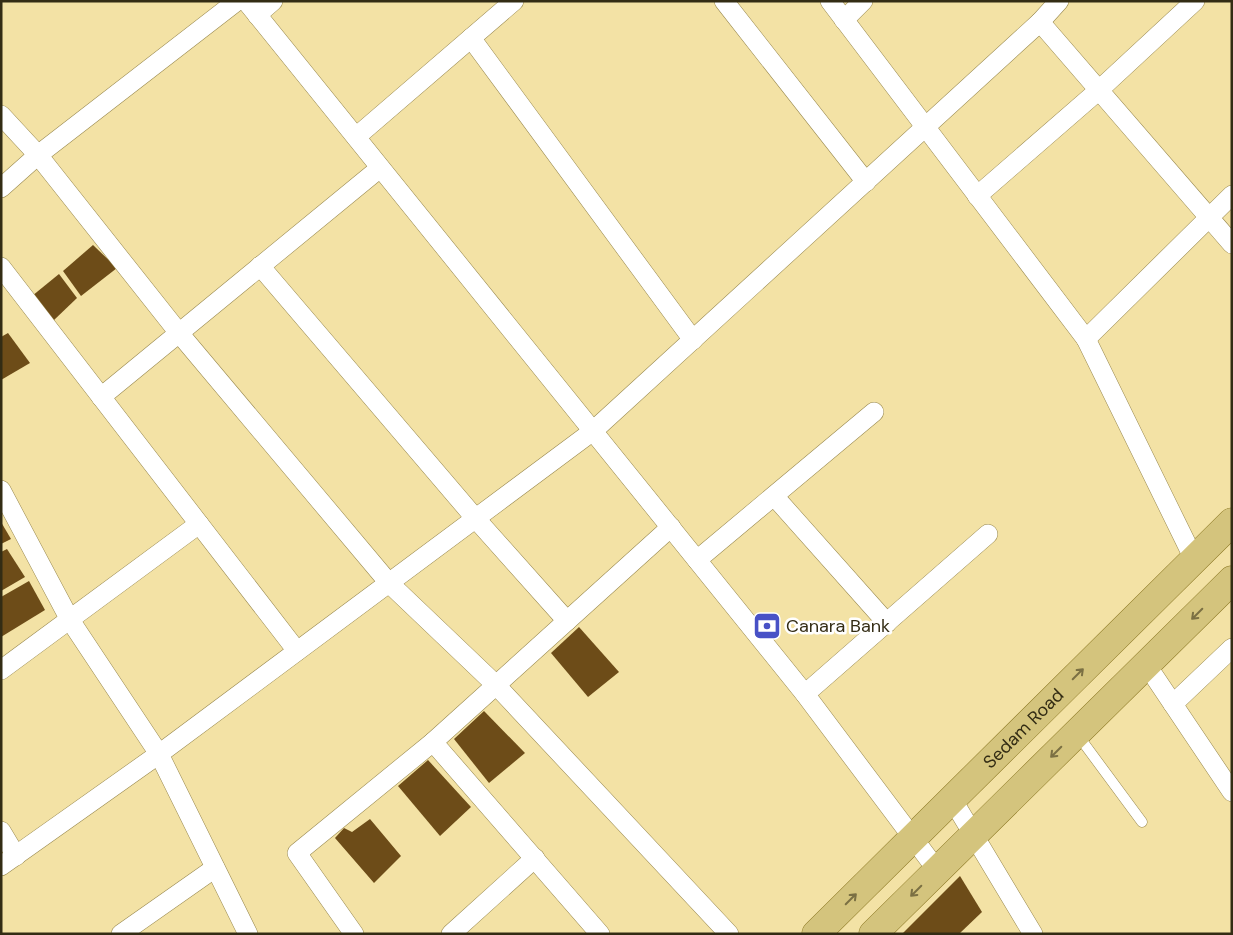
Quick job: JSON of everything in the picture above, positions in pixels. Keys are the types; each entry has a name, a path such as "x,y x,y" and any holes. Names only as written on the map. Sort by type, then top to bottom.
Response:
{"main road":[{"name":"Sedam Road","path":"816,934 1232,522"},
{"path":"873,934 1232,580"}],"street":[{"path":"1,188 38,155 237,1"},
{"path":"272,1 251,8 806,694 937,870"},
{"path":"356,137 514,1"},
{"path":"724,1 866,182"},
{"path":"830,1 1086,339 1194,559"},
{"path":"844,20 863,1"},
{"path":"1,831 9,861 159,754 593,431 1040,22 1059,1"},
{"path":"977,196 1099,90 1195,1"},
{"path":"1040,22 1232,244"},
{"path":"471,38 693,340"},
{"path":"1,115 38,155 179,333 389,583 496,685 728,934"},
{"path":"101,397 380,168"},
{"path":"1086,339 1232,195"},
{"path":"260,266 476,519 567,621"},
{"path":"1,268 297,652"},
{"path":"697,560 874,412"},
{"path":"1,490 70,620 159,754 248,934"},
{"path":"774,496 886,623"},
{"path":"1,670 199,524"},
{"path":"354,934 297,853 434,742 670,527"},
{"path":"806,694 988,534"},
{"path":"1173,704 1232,648"},
{"path":"1146,664 1232,792"},
{"path":"434,742 600,934"},
{"path":"952,799 1033,934"},
{"path":"451,934 535,858"},
{"path":"121,934 215,868"}],"lane":[{"path":"1076,733 1142,822"}],"building":[{"path":"93,245 117,268 81,296 63,271"},
{"path":"59,274 77,298 53,321 32,296"},
{"path":"8,333 30,363 1,380 1,337"},
{"path":"1,522 11,539 1,544"},
{"path":"7,549 25,577 1,591 1,552"},
{"path":"29,581 45,610 1,637 1,597"},
{"path":"579,627 619,672 588,697 551,653"},
{"path":"484,711 525,753 489,783 454,739"},
{"path":"428,760 471,807 440,836 398,786"},
{"path":"370,819 401,856 374,883 335,838 344,828 352,832"},
{"path":"960,876 982,912 959,934 902,934"}],"place":[{"name":"Canara Bank","path":"767,626"}]}
